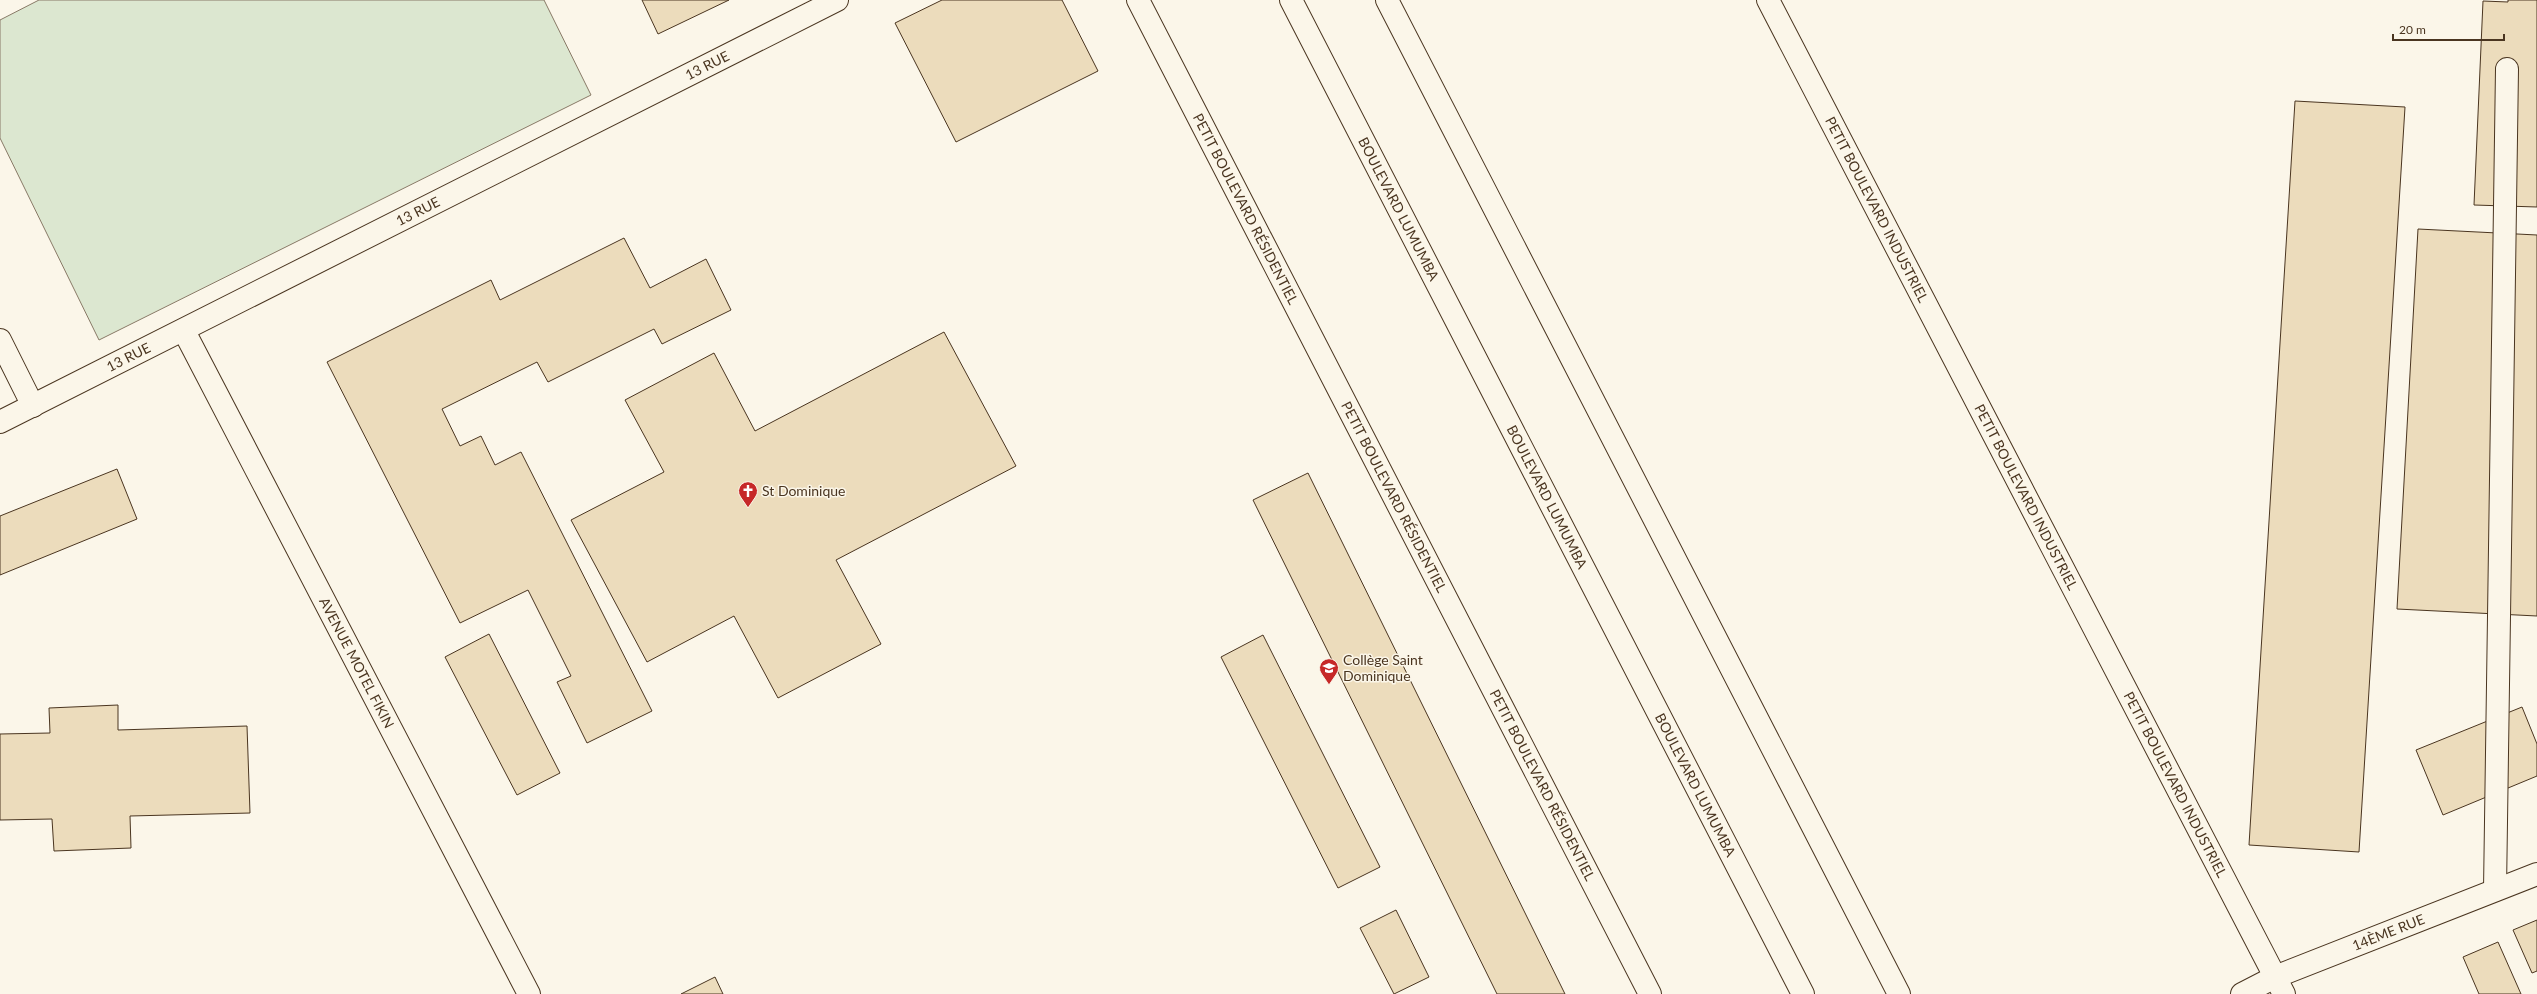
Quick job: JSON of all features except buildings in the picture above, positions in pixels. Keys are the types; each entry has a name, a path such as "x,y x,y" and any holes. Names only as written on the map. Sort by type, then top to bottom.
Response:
{"main road":[{"name":"13 RUE","path":"0,422 184,331 837,0"},
{"name":"PETIT BOULEVARD RÉSIDENTIEL","path":"1138,0 1650,994"},
{"name":"BOULEVARD LUMUMBA","path":"1290,0 1803,994"},
{"path":"1387,0 1899,994"},
{"name":"PETIT BOULEVARD INDUSTRIEL","path":"1768,0 2279,985"},
{"path":"2495,890 2507,69"},
{"name":"AVENUE MOTEL FIKIN","path":"184,331 529,994"},
{"path":"0,340 33,406"},
{"name":"14ÈME RUE","path":"2242,994 2279,985 2495,890 2537,874"}],"green space":[{"path":"39,0 544,0 591,95 99,340 0,138 0,20"}],"place":[{"name":"St Dominique","path":"748,508"},
{"name":"Collège Saint Dominique","path":"1329,685"}]}
